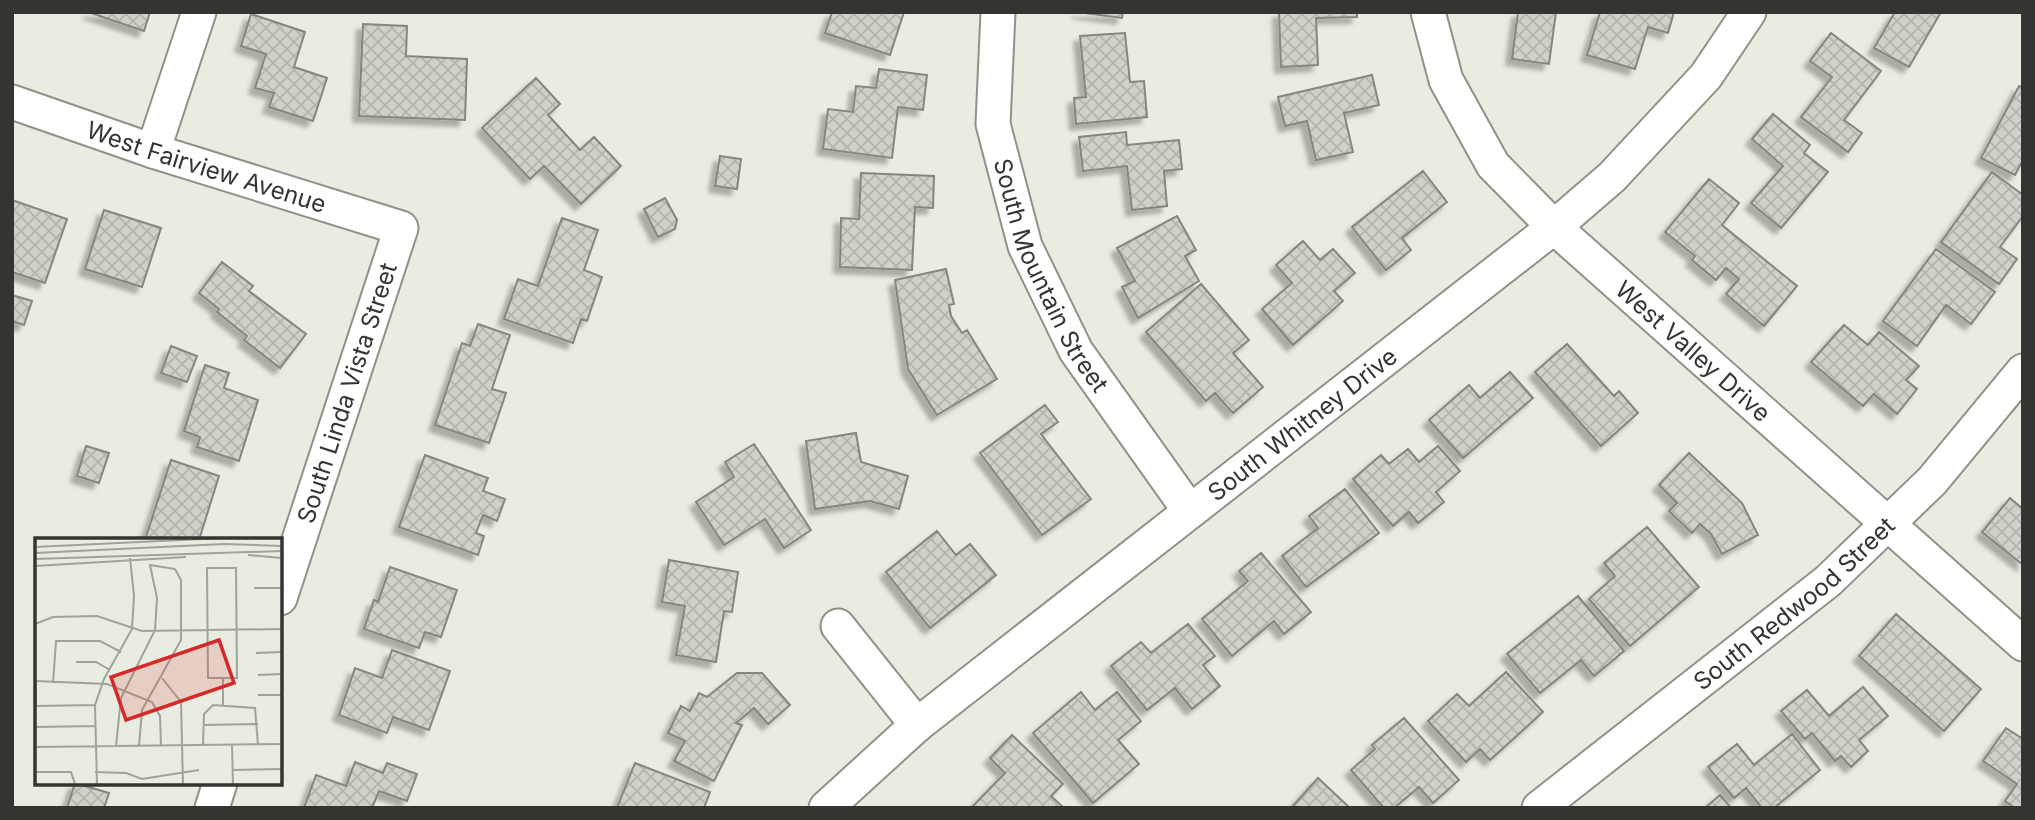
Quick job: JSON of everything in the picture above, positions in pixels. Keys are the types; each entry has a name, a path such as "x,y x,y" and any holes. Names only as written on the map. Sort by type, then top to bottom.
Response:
{"street":[{"path":"153,150 199,12"},
{"name":"South Mountain Street","path":"999,12 993,124 1025,246 1076,351 1189,510"},
{"name":"West Valley Drive","path":"1429,12 1446,80 1493,165 1554,227 2023,644"},
{"name":"South Whitney Drive","path":"827,808 917,725 1554,227 1612,177 1706,76 1749,12"},
{"name":"West Fairview Avenue","path":"12,102 153,150 401,228"},
{"name":"South Linda Vista Street","path":"282,592 401,228"},
{"name":"South Redwood Street","path":"1539,808 1828,581 1932,481 2023,370"},
{"path":"838,626 917,725"},
{"path":"212,808 219,785"}],"building":[{"path":"88,12 150,12 144,31"},
{"path":"832,12 904,12 890,55 825,33"},
{"path":"1077,12 1123,12 1122,18"},
{"path":"1279,12 1357,12 1357,17 1316,18 1318,65 1281,67"},
{"path":"1518,12 1556,12 1549,64 1512,59"},
{"path":"1600,12 1674,12 1668,33 1648,27 1635,69 1587,55"},
{"path":"1895,12 1941,12 1909,67 1874,48"},
{"path":"251,14 305,32 294,67 327,78 313,121 269,107 274,93 255,88 266,54 241,46"},
{"path":"363,24 407,26 406,56 467,59 465,120 359,116"},
{"path":"1125,33 1130,82 1144,81 1147,117 1076,124 1074,98 1086,97 1080,36"},
{"path":"1831,33 1881,71 1844,120 1862,133 1848,152 1801,117 1832,77 1810,61"},
{"path":"879,69 927,75 923,110 898,107 892,158 823,149 828,109 853,112 856,86 876,88"},
{"path":"1372,75 1379,105 1344,113 1353,152 1316,160 1307,121 1285,126 1278,97"},
{"path":"536,78 560,104 548,115 580,150 594,137 621,166 581,204 544,166 530,179 482,128"},
{"path":"2019,86 2023,88 2023,160 2015,175 1981,158"},
{"path":"1773,114 1810,145 1804,153 1828,172 1781,228 1751,203 1783,166 1752,139"},
{"path":"1126,132 1127,145 1179,140 1182,169 1164,171 1167,206 1132,210 1127,166 1083,171 1079,137"},
{"path":"720,156 741,159 737,189 715,186"},
{"path":"1423,171 1447,202 1402,238 1411,250 1386,270 1352,227"},
{"path":"1992,172 2023,195 2023,216 2000,247 2017,259 1999,284 1941,242"},
{"path":"861,173 934,176 933,208 915,207 912,270 840,267 841,218 859,219"},
{"path":"1709,179 1739,203 1722,225 1797,286 1764,326 1726,294 1739,279 1726,268 1716,280 1692,260 1695,256 1665,232"},
{"path":"665,198 677,220 675,229 658,237 644,209"},
{"path":"12,200 67,219 45,283 12,272"},
{"path":"104,210 161,228 142,287 85,269"},
{"path":"1177,216 1196,250 1185,256 1199,281 1138,318 1122,287 1135,281 1117,248"},
{"path":"562,218 598,230 584,270 602,277 587,321 581,319 573,343 504,319 518,279 538,286"},
{"path":"1303,241 1320,260 1333,249 1355,273 1334,291 1343,301 1293,345 1262,309 1292,283 1276,265"},
{"path":"1936,249 1995,292 1971,324 1946,305 1917,346 1883,321"},
{"path":"222,262 253,286 249,291 306,334 280,368 244,340 247,336 217,312 219,309 199,293"},
{"path":"946,269 954,304 949,305 951,316 962,333 967,330 997,379 937,415 908,369 895,280"},
{"path":"1201,284 1249,340 1233,353 1263,387 1233,413 1215,393 1206,401 1146,332"},
{"path":"12,295 32,301 24,325 12,321"},
{"path":"478,324 510,335 492,389 506,393 489,443 435,425 462,343 470,346"},
{"path":"1844,325 1868,345 1879,332 1919,366 1906,380 1917,389 1897,414 1874,394 1863,406 1811,362"},
{"path":"1567,344 1614,396 1619,391 1638,413 1601,446 1535,372"},
{"path":"171,346 197,356 187,382 161,373"},
{"path":"205,365 229,373 224,388 258,400 239,461 197,447 200,437 184,431"},
{"path":"1510,372 1533,398 1463,458 1429,420 1469,385 1480,398"},
{"path":"1045,405 1058,422 1041,434 1091,499 1042,535 980,453"},
{"path":"856,433 861,462 908,476 899,509 870,501 815,509 806,441"},
{"path":"754,444 811,530 784,548 765,519 724,545 696,502 734,477 725,462"},
{"path":"86,446 109,453 99,483 77,476"},
{"path":"1438,446 1460,471 1436,492 1444,502 1418,523 1409,512 1393,526 1353,479 1381,455 1389,464 1408,449 1419,462"},
{"path":"1689,453 1742,503 1758,535 1722,554 1711,534 1700,524 1692,533 1669,511 1677,503 1659,485"},
{"path":"425,455 488,478 483,491 505,499 497,521 483,515 476,533 484,536 478,555 399,527"},
{"path":"171,460 219,476 200,538 146,538"},
{"path":"1345,489 1379,533 1306,587 1282,556 1318,528 1309,516"},
{"path":"2010,498 2023,509 2023,565 1982,532"},
{"path":"1647,527 1699,587 1630,646 1589,599 1615,576 1604,563"},
{"path":"937,531 956,555 970,544 996,575 930,628 886,572"},
{"path":"1261,553 1311,612 1284,634 1274,621 1232,656 1202,619 1248,581 1239,571"},
{"path":"669,560 738,572 732,612 724,611 716,662 676,655 685,606 662,602"},
{"path":"390,567 457,590 441,637 425,632 419,648 364,629 374,600 378,602"},
{"path":"1578,596 1624,651 1594,676 1581,660 1540,693 1507,654"},
{"path":"1896,614 1981,689 1944,731 1859,656"},
{"path":"1188,624 1215,656 1203,665 1220,686 1192,709 1175,688 1147,710 1111,666 1141,642 1151,653"},
{"path":"392,650 450,671 429,730 393,717 387,733 339,715 355,668 382,678"},
{"path":"1506,672 1543,712 1490,760 1480,749 1466,762 1428,721 1457,694 1469,706"},
{"path":"737,673 762,673 790,705 768,724 754,708 736,723 742,725 714,781 674,761 685,741 668,733 681,706 690,711 699,693 707,697"},
{"path":"1863,687 1888,716 1859,740 1868,751 1851,767 1841,756 1835,761 1812,733 1805,739 1781,711 1807,690 1829,716"},
{"path":"1081,692 1095,710 1117,692 1141,721 1118,740 1139,764 1093,803 1033,733"},
{"path":"1404,718 1459,780 1433,803 1419,787 1394,808 1384,808 1351,770 1375,749 1372,745"},
{"path":"2006,728 2023,739 2023,808 2015,808 2005,801 2017,784 1983,761"},
{"path":"1792,734 1820,770 1774,808 1762,808 1746,788 1734,798 1708,767 1737,744 1754,765"},
{"path":"1012,735 1063,784 1051,796 1064,808 971,808 1005,773 990,758"},
{"path":"355,762 383,773 387,763 417,774 407,801 379,791 372,808 304,808 316,775 346,786"},
{"path":"635,763 710,792 704,808 617,808"},
{"path":"1318,778 1350,808 1291,808"},
{"path":"74,785 109,793 104,808 67,808"},
{"path":"1720,795 1731,808 1705,808"}]}
